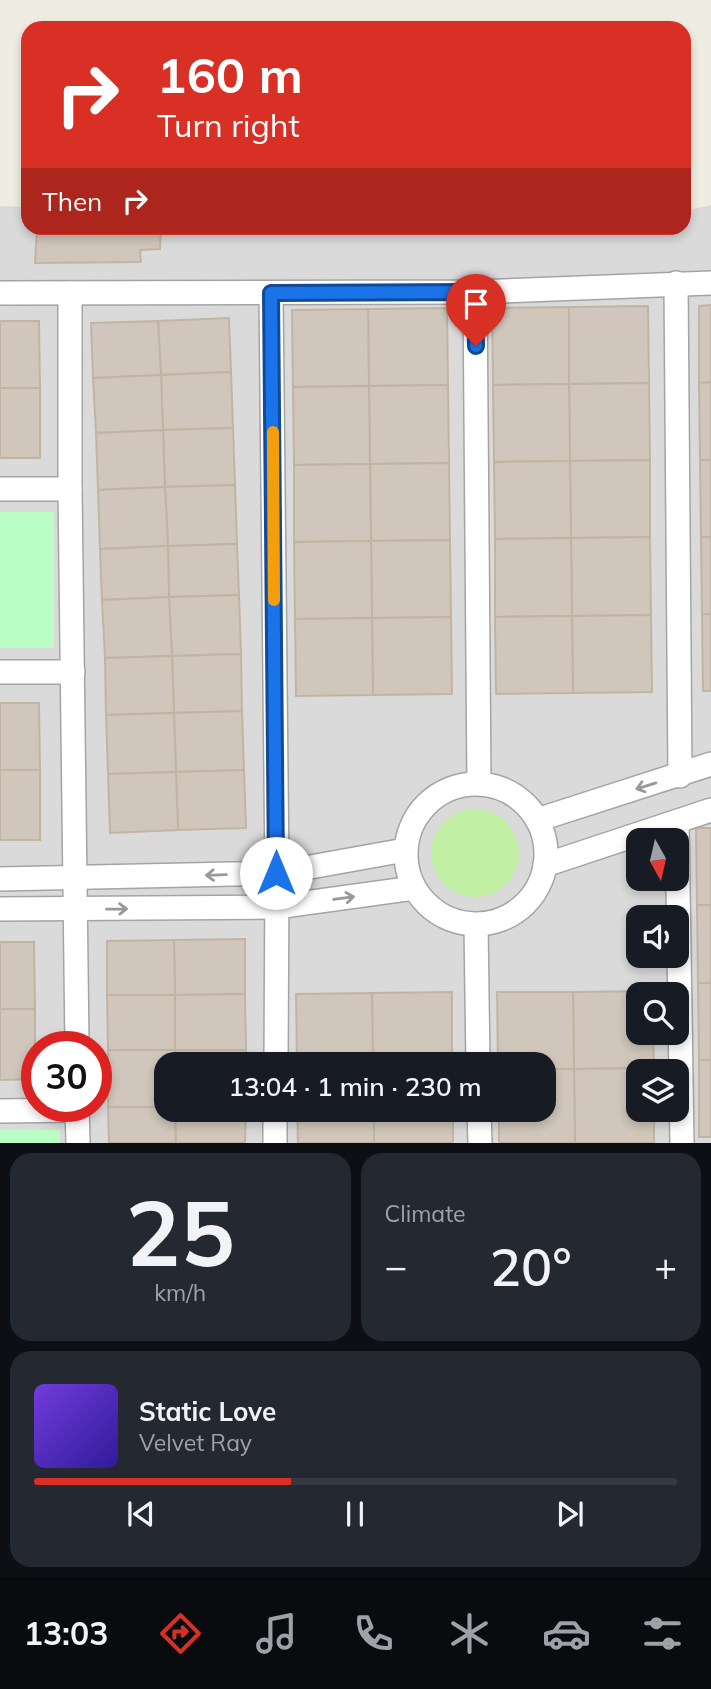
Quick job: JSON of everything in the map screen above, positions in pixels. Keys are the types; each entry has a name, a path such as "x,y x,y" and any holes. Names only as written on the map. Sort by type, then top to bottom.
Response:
{"street":[{"path":"676,283 680,776"},
{"path":"0,293 475,292 711,283"},
{"path":"475,292 479,783"},
{"path":"70,293 77,1031"},
{"path":"271,293 276,1052"},
{"path":"0,489 70,489"},
{"path":"0,672 73,672"},
{"path":"537,820 711,764"},
{"path":"479,783 494,786 515,795 532,810 537,820 543,830 547,852 544,874 534,895 519,911 498,921 476,925 452,921 431,909 414,888 407,869 405,850 412,822 427,803 447,790 479,783"},
{"path":"545,865 711,810"},
{"path":"677,822 682,1143"},
{"path":"0,879 276,873 405,850"},
{"path":"0,909 276,907 414,888"},
{"path":"476,925 478,1052"},
{"path":"0,1111 21,1110"},
{"path":"77,1122 78,1143"},
{"path":"275,1122 275,1143"},
{"path":"479,1122 480,1143"}],"shaded area":[{"path":"711,205 711,1143 0,1143 0,206 21,207 21,235 691,235 691,209"}],"green space":[{"path":"0,512 54,512 54,648 0,648"},
{"path":"466,809 484,809 500,816 512,828 519,844 519,862 512,878 500,890 484,897 466,897 450,890 438,878 431,862 431,844 438,828 450,816"},
{"path":"0,1130 60,1130 60,1143 0,1143"}],"building":[{"path":"37,235 161,235 160,249 140,250 141,262 35,263"},
{"path":"711,305 711,382 699,383 699,306"},
{"path":"648,306 649,383 569,384 569,307"},
{"path":"569,307 569,384 493,385 492,308"},
{"path":"447,308 448,385 369,386 368,309"},
{"path":"368,309 369,386 293,387 292,310"},
{"path":"229,318 231,372 161,375 158,321"},
{"path":"0,321 39,321 40,388 0,388"},
{"path":"158,321 161,375 93,378 91,323"},
{"path":"231,372 233,428 163,430 161,375"},
{"path":"161,375 163,430 96,433 93,378"},
{"path":"711,382 711,460 700,460 699,383"},
{"path":"649,383 650,460 570,461 569,384"},
{"path":"569,384 570,461 494,462 493,385"},
{"path":"448,385 449,463 370,464 369,386"},
{"path":"369,386 370,464 294,465 293,387"},
{"path":"0,388 40,388 40,458 0,458"},
{"path":"233,428 235,485 165,487 163,430"},
{"path":"163,430 165,487 98,490 96,433"},
{"path":"650,460 650,537 571,538 570,461"},
{"path":"700,460 711,460 711,537 701,537"},
{"path":"570,461 571,538 495,539 494,462"},
{"path":"449,463 450,540 371,541 370,464"},
{"path":"370,464 371,541 294,542 294,465"},
{"path":"235,485 237,544 168,546 165,487"},
{"path":"165,487 168,546 100,549 98,490"},
{"path":"650,537 651,615 572,616 571,538"},
{"path":"701,537 711,537 711,614 702,614"},
{"path":"571,538 572,616 495,617 495,539"},
{"path":"450,540 451,617 372,618 371,541"},
{"path":"371,541 372,618 295,619 294,542"},
{"path":"237,544 239,595 169,597 168,546"},
{"path":"168,546 169,597 102,600 100,549"},
{"path":"239,595 241,654 172,656 169,597"},
{"path":"169,597 172,656 105,658 102,600"},
{"path":"702,614 711,614 711,691 703,691"},
{"path":"651,615 652,692 573,693 572,616"},
{"path":"572,616 573,693 496,694 495,617"},
{"path":"451,617 452,694 373,695 372,618"},
{"path":"372,618 373,695 296,696 295,619"},
{"path":"241,654 242,711 174,713 172,656"},
{"path":"172,656 174,713 106,715 105,658"},
{"path":"0,703 39,703 40,770 0,770"},
{"path":"242,711 244,770 176,772 174,713"},
{"path":"174,713 176,772 108,774 106,715"},
{"path":"0,770 40,770 40,840 0,840"},
{"path":"244,770 246,828 178,830 176,772"},
{"path":"176,772 178,830 110,833 108,774"},
{"path":"696,828 711,828 711,905 697,905"},
{"path":"697,905 711,905 711,983 698,983"},
{"path":"245,939 245,994 175,995 174,940"},
{"path":"174,940 175,995 107,995 107,941"},
{"path":"0,942 34,942 35,1009 0,1009"},
{"path":"698,983 711,983 711,1060 699,1060"},
{"path":"626,991 626,1045 653,1045 654,1059 626,1059 626,1068 574,1069 573,992"},
{"path":"452,992 452,1052 373,1052 372,993"},
{"path":"497,992 573,992 574,1069 556,1069 556,1052 498,1052"},
{"path":"372,993 373,1052 297,1052 296,994"},
{"path":"245,994 246,1050 175,1050 175,995"},
{"path":"107,995 175,995 175,1050 112,1050 112,1031 108,1031"},
{"path":"0,1009 35,1009 35,1031 21,1031 21,1079 0,1080"},
{"path":"112,1050 175,1050 154,1052 154,1107 112,1107"},
{"path":"175,1050 246,1050 246,1052"},
{"path":"699,1060 711,1060 711,1137 699,1137"},
{"path":"626,1068 626,1122 654,1122 654,1143 575,1143 574,1069"},
{"path":"556,1069 574,1069 575,1143 499,1143 499,1122 556,1122"},
{"path":"112,1107 154,1107 154,1122 175,1122 176,1143 109,1143 108,1122 112,1122"},
{"path":"175,1122 246,1122 245,1143 176,1143"},
{"path":"297,1122 374,1122 374,1143 298,1143"},
{"path":"374,1122 453,1122 453,1143 374,1143"}],"slow traffic":[{"path":"273,432 274,600"}],"route":[{"path":"276,873 271,293 475,292 476,346"}]}
